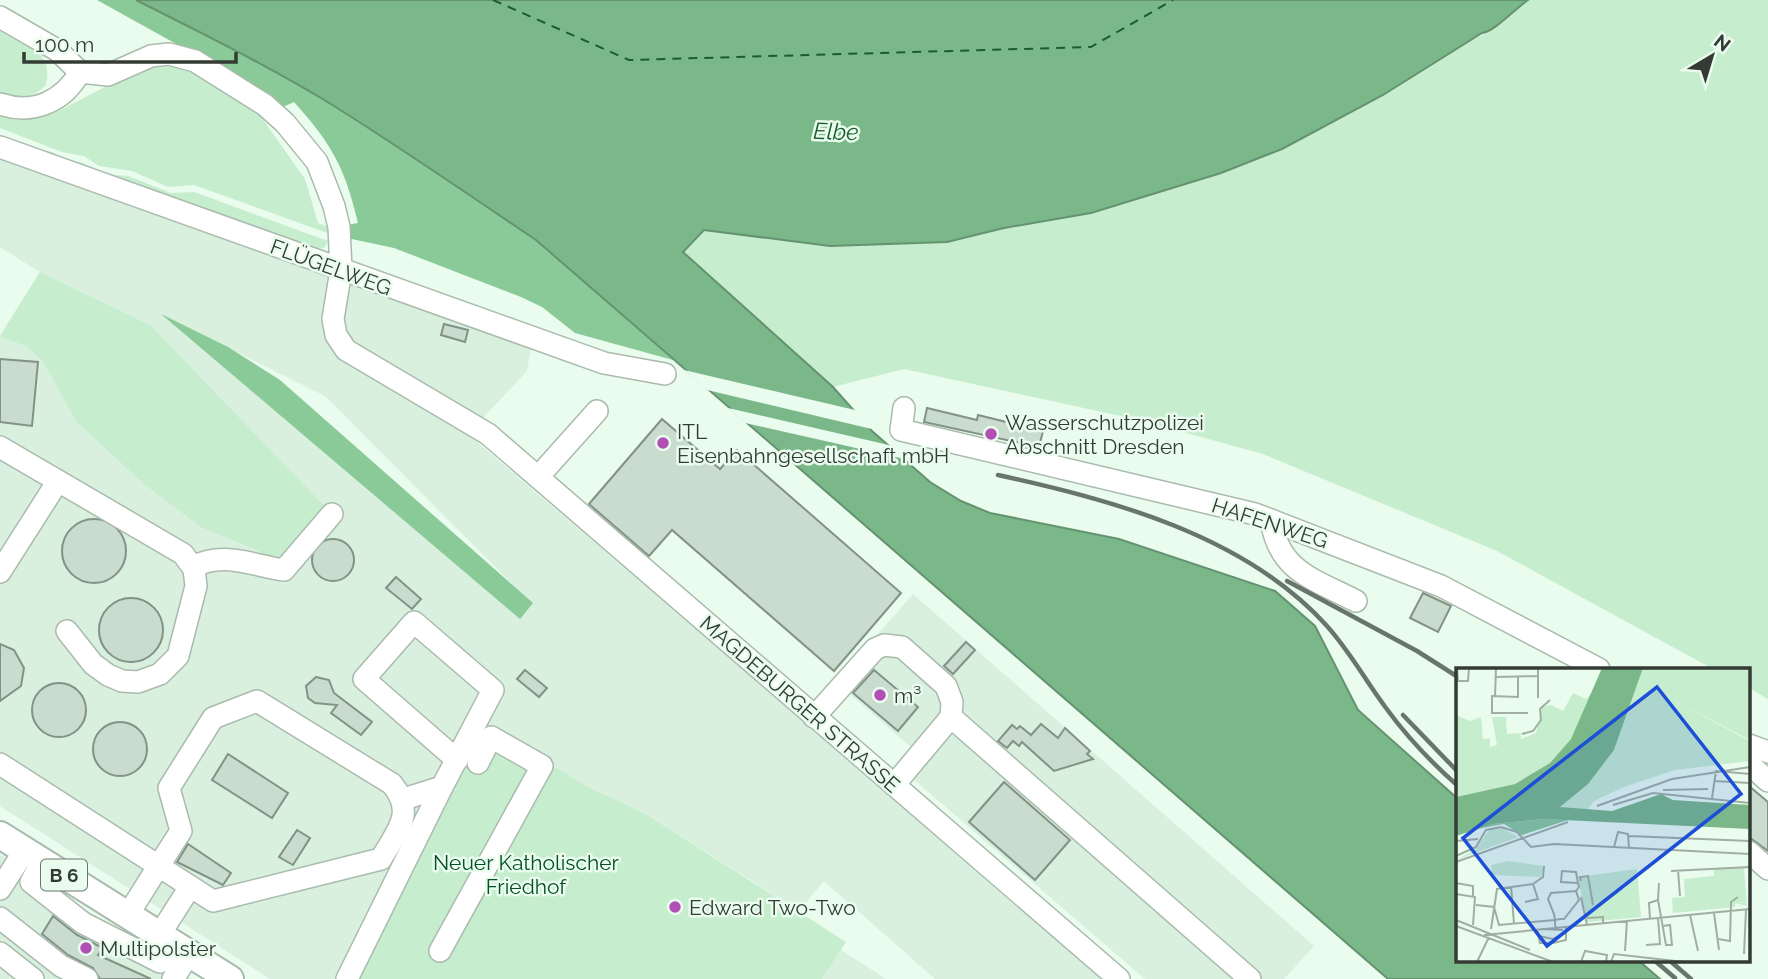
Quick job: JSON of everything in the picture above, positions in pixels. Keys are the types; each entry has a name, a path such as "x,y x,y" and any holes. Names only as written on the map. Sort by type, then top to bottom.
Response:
{"main road":[{"name":"B 6","path":"21,848 230,979"}],"street":[{"path":"0,17 57,50 80,72 71,88 52,102 33,108 0,104"},
{"name":"MAGDEBURGER STRASSE","path":"80,72 108,75 151,56 169,54 195,61 265,105 285,123 317,162 339,227 341,270 333,319 336,335 346,350 482,430 1119,979"},
{"name":"FLÜGELWEG","path":"0,147 604,363 665,374"},
{"name":"HAFENWEG","path":"904,408 901,430 1270,520 1441,586 1597,668"},
{"path":"538,477 597,411"},
{"path":"0,447 183,554 193,567 196,586 178,656 160,674 138,682 122,681 108,675 93,664 67,631"},
{"path":"0,572 58,481"},
{"path":"193,567 210,558 233,559 284,570 332,514"},
{"path":"1270,520 1274,544 1293,568 1356,601"},
{"path":"347,979 493,690 414,622 365,680 457,760"},
{"path":"814,717 869,654 884,645 902,647 946,686 952,702 951,717 894,785"},
{"path":"0,764 159,866 190,887 213,901 381,859 404,817 404,799 392,784 257,701 213,718 169,788 181,831 159,866 128,915"},
{"path":"951,717 1250,979"},
{"path":"440,951 542,766 491,737 478,763"},
{"path":"1750,745 1768,752"},
{"path":"1750,765 1768,781"},
{"path":"404,799 442,787"},
{"path":"21,848 31,883 83,923 160,962 177,945"},
{"path":"0,871 21,848"},
{"path":"0,889 21,848"},
{"path":"1750,853 1768,869"},
{"path":"166,979 190,887"},
{"path":"0,918 61,966 87,979"},
{"path":"173,979 177,945"},
{"path":"0,953 33,979"}],"shaded area":[{"path":"97,0 136,0 232,48 323,99 412,155 536,240 673,360 575,333 542,307 521,297 394,248 347,238 346,225 358,223 348,187 328,144 294,102 283,107 261,91"},
{"path":"0,156 531,346 527,371 481,420 471,437 1105,979 935,979 824,881 799,911 644,813 586,786 354,979 270,979 0,806 0,335 40,272 0,247","holes":["164,316 325,396 532,604 520,618"]},
{"path":"161,314 228,347 280,380 533,603 520,619"},
{"path":"913,594 1314,946 1284,979 1145,979 897,765 912,748 836,682"},
{"path":"0,855 6,858 192,979 0,979"},
{"path":"841,950 886,979 822,979"}],"green space":[{"path":"1528,0 1768,0 1768,699 1750,689 1750,668 1711,668 1497,551 1263,454 1139,420 904,369 833,387 683,252 704,230 830,246 947,242 1004,228 1091,213 1221,173 1282,149 1383,95 1461,45 1487,33"},
{"path":"0,27 28,43 42,56 46,64 46,85 30,96 14,98 0,95"},
{"path":"172,67 194,73 267,117 264,121 305,179 318,223 329,227 330,234 194,185 168,187 132,171 99,166 84,156 62,152 0,128 0,112 26,118 53,114 132,73 145,68"},
{"path":"0,135 35,149 52,152 65,160 83,163 100,174 128,176 171,193 194,192 328,241 324,248 314,250 0,140"},
{"path":"40,272 151,326 327,509 282,560 272,560 257,550 201,527 144,484 76,421 44,363 27,346 0,337"},
{"name":"Neuer Katholischer Friedhof","path":"484,725 586,786 644,813 846,942 822,979 354,979"}],"water":[{"name":"Elbe","path":"136,0 1528,0 1493,29 1482,33 1383,95 1282,149 1221,173 1091,213 1004,228 947,242 830,246 704,230 683,252 833,387 872,431 930,482 961,501 990,513 1119,539 1275,591 1315,626 1358,710 1456,797 1456,962 1640,962 1660,979 1388,979 536,240 326,101 256,61"}],"pier":[{"path":"684,370 855,410 876,430 707,390"},
{"path":"728,408 893,446 909,460 745,423"}],"building":[{"path":"444,324 468,330 465,342 441,335"},
{"path":"0,359 38,362 32,426 0,422"},
{"path":"927,408 977,420 978,415 1043,431 1039,447 924,422"},
{"path":"662,419 720,469 737,450 901,593 834,671 672,530 649,556 589,504"},
{"path":"94,519 106,521 117,528 124,539 124,563 117,574 106,581 94,583 82,581 71,574 64,563 62,551 64,539 71,528 82,521"},
{"path":"333,539 348,545 354,560 348,575 333,581 318,575 312,560 318,545"},
{"path":"396,577 421,599 412,609 386,588"},
{"path":"1423,593 1451,606 1438,632 1410,618"},
{"path":"125,598 137,598 154,607 161,618 161,642 154,653 137,662 125,662 113,657 104,648 99,636 99,624 104,612 113,603"},
{"path":"966,642 975,650 953,674 944,666"},
{"path":"0,644 14,650 24,668 21,686 0,701"},
{"path":"525,670 547,688 539,697 517,679"},
{"path":"874,670 918,707 898,731 853,693"},
{"path":"316,677 329,680 334,693 372,722 361,735 331,713 337,705 315,703 308,698 306,686"},
{"path":"64,683 74,687 82,695 86,710 82,725 74,733 54,737 44,733 36,725 32,705 36,695 44,687"},
{"path":"125,722 135,726 143,734 147,749 143,764 135,772 115,776 105,772 97,764 93,744 97,734 105,726"},
{"path":"1041,724 1058,738 1065,728 1090,751 1087,754 1093,759 1054,771 1022,742 1019,746 1013,741 1007,748 998,741 1012,725 1017,729 1020,726 1031,735"},
{"path":"228,754 288,793 272,818 212,780"},
{"path":"1004,782 1070,840 1035,880 969,822"},
{"path":"1750,787 1768,802 1768,851 1750,838"},
{"path":"297,830 310,838 293,865 279,857"},
{"path":"188,844 231,873 223,885 177,862"},
{"path":"53,916 77,935 103,948 98,955 151,979 100,979 93,968 68,955 42,934"}],"ferry route":[{"path":"493,0 629,60 1091,47 1173,0"}],"railway":[{"path":"998,475 1131,510 1217,545 1257,568 1294,594 1327,626 1402,729 1456,784"},
{"path":"1287,581 1417,651 1456,676"},
{"path":"1403,715 1456,770"},
{"path":"1656,962 1675,978"},
{"path":"1671,962 1691,979"}],"place":[{"name":"Wasserschutzpolizei Abschnitt Dresden","path":"991,434"},
{"name":"ITL Eisenbahngesellschaft mbH","path":"663,443"},
{"name":"m³","path":"880,695"},
{"name":"Edward Two-Two","path":"675,907"},
{"name":"Multipolster","path":"86,948"}]}
